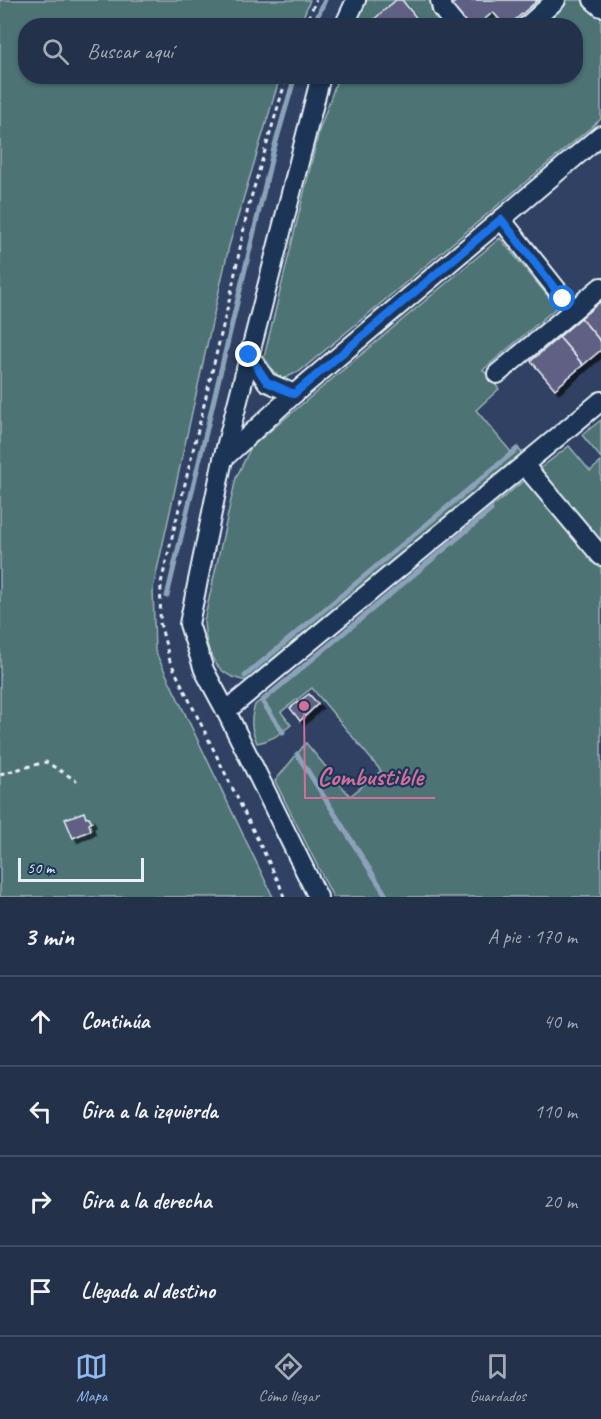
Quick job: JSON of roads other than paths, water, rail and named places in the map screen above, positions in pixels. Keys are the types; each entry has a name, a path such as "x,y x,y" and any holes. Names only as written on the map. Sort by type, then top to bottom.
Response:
{"lane":[{"path":"348,18 356,0"},
{"path":"440,0 442,9 449,18"},
{"path":"535,18 556,0"},
{"path":"593,0 601,8"},
{"path":"318,897 204,670 189,624 223,459 319,84"},
{"path":"223,459 294,394 601,135"},
{"path":"501,219 573,310"},
{"path":"497,374 601,287"},
{"path":"249,355 267,382 294,394"},
{"path":"226,711 601,401"},
{"path":"525,466 601,556"}],"waterway":[{"path":"317,18 325,0"},
{"path":"167,596 273,152 293,84"},
{"path":"245,676 517,449"},
{"path":"283,732 262,701 491,510"},
{"path":"297,754 387,897"}],"place":[{"name":"Combustible","path":"304,706"}]}
